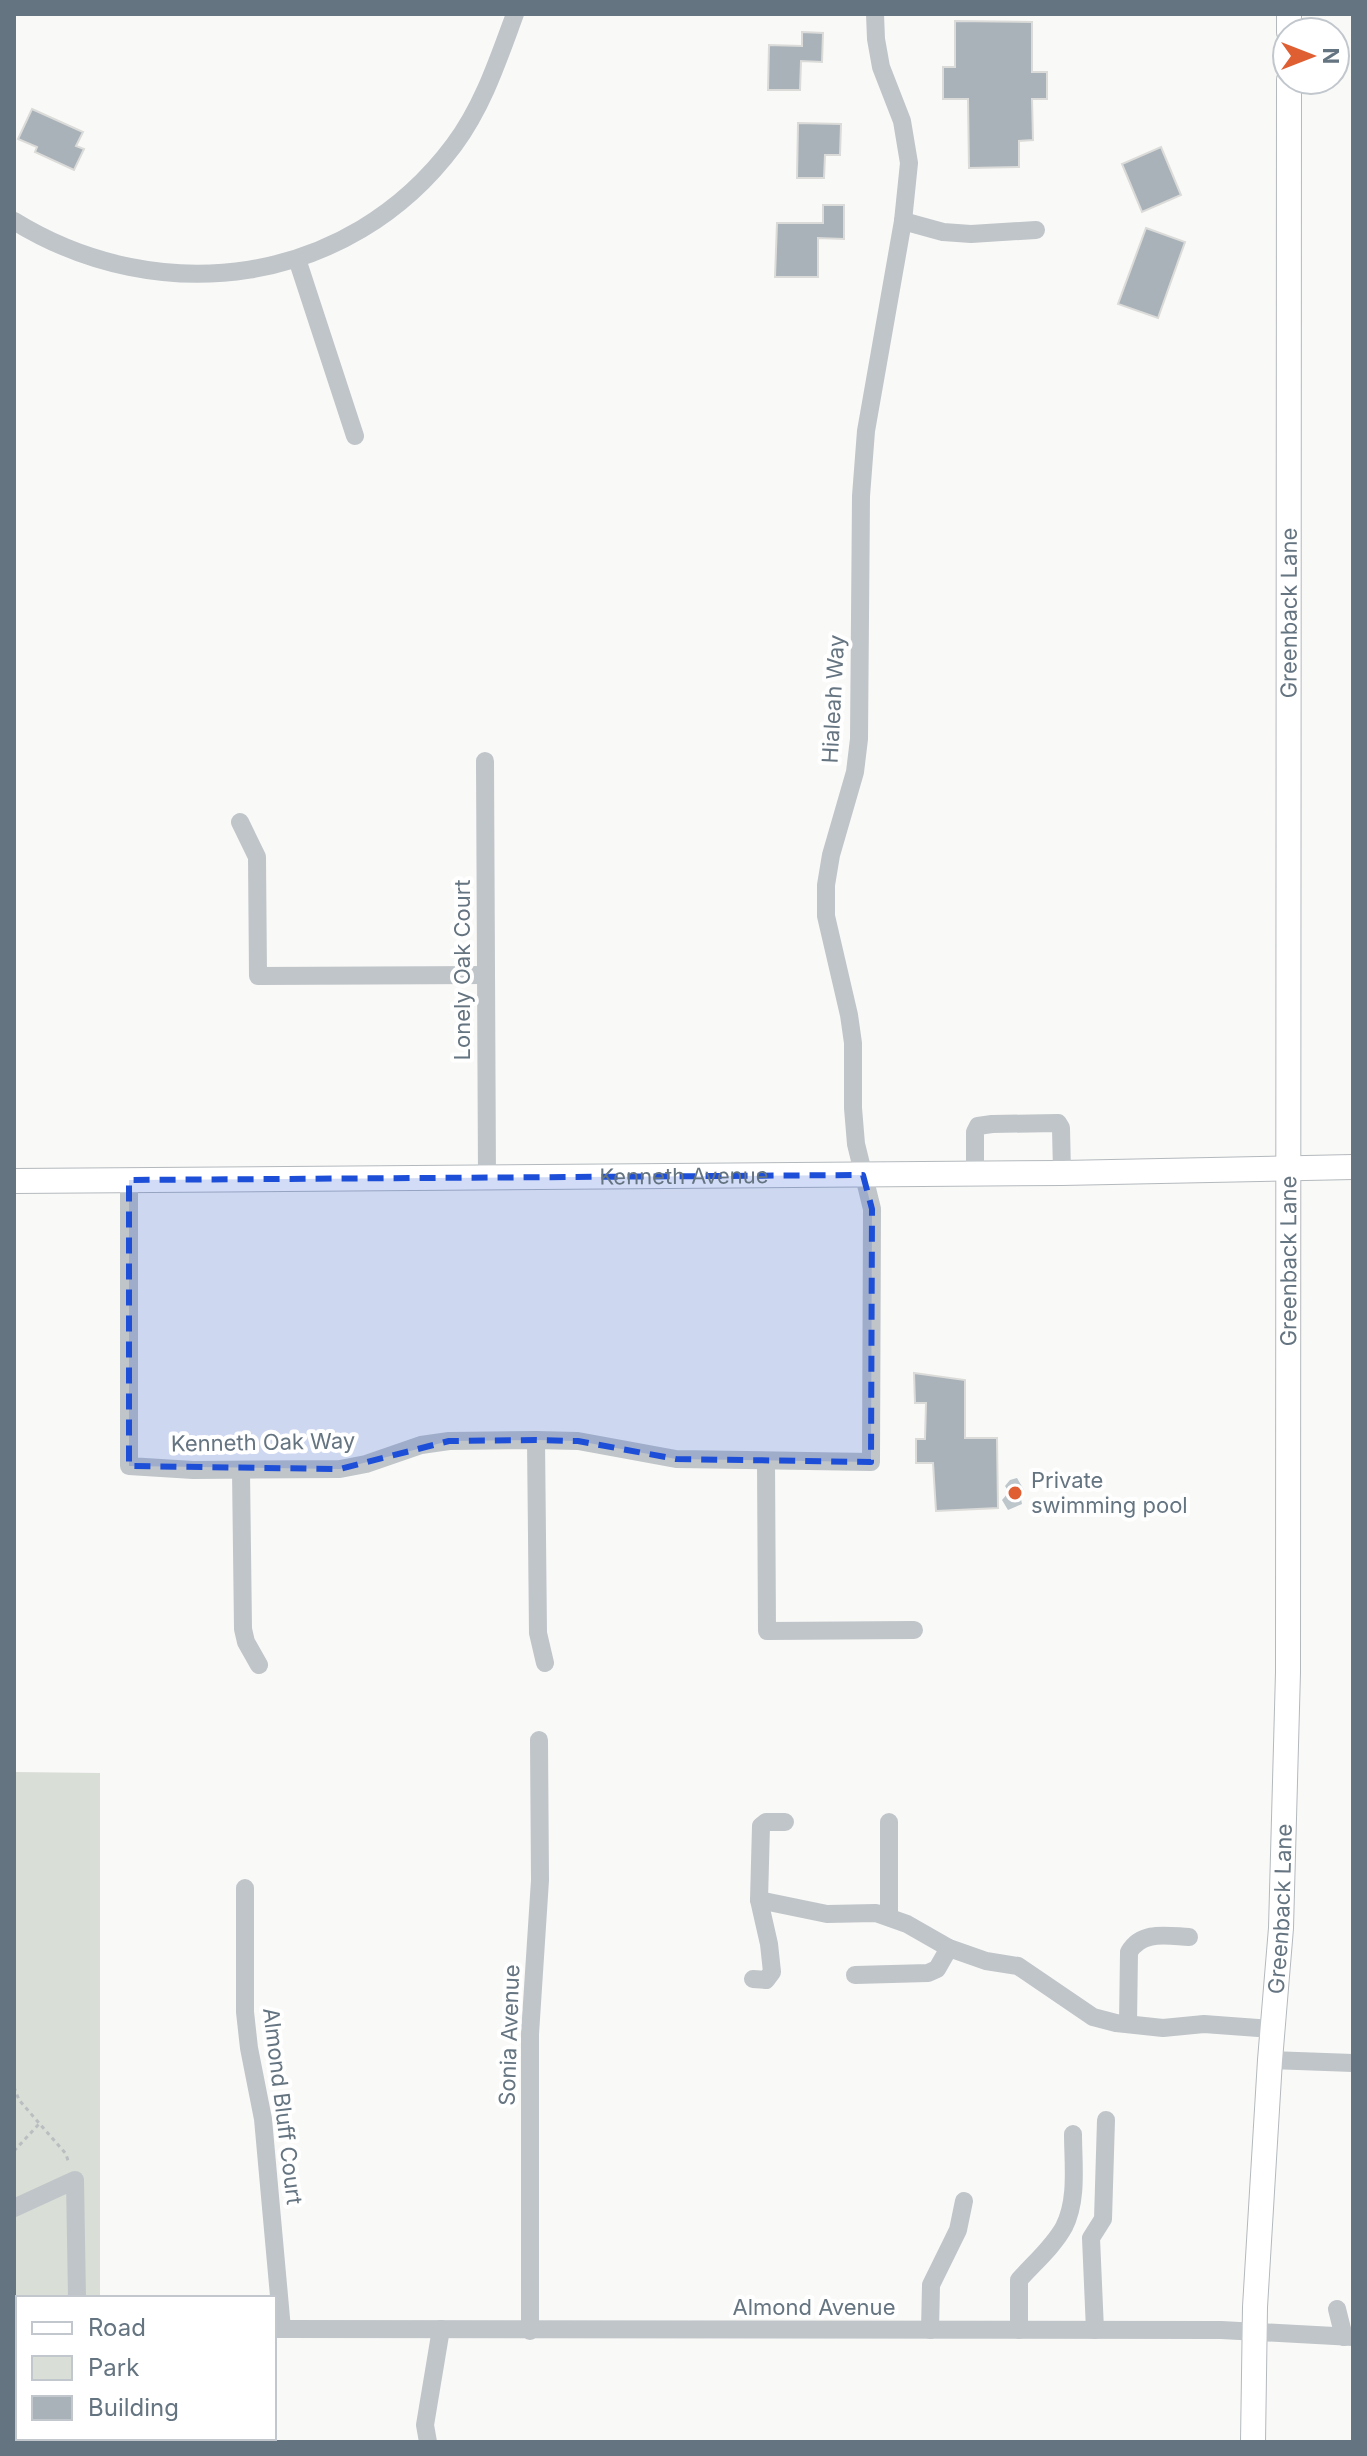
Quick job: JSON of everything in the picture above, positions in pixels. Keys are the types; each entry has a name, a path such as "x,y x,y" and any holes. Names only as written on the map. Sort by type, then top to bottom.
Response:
{"main road":[{"name":"Greenback Lane","path":"1253,2442 1254,2332 1281,1928 1288,1672 1289,96"},
{"name":"Kenneth Avenue","path":"14,1181 1062,1173 1353,1167"}],"street":[{"path":"14,221 66,249 100,261 170,274 242,272 297,259 327,248 356,233 401,201 434,170 472,117 515,14"},
{"name":"Hialeah Way","path":"863,1175 853,1108 853,1043 849,1015 827,931 826,885 831,855 855,772 859,739 861,496 866,431 903,221 909,163 906,134 881,67 875,14"},
{"path":"903,221 943,232 971,234 1036,230"},
{"path":"297,259 355,436"},
{"name":"Lonely Oak Court","path":"485,761 487,1179"},
{"path":"240,822 257,857 258,976 486,975"},
{"path":"975,1173 975,1132 978,1126 1058,1123 1061,1128 1062,1173"},
{"name":"Kenneth Oak Way","path":"129,1180 129,1466 241,1471 340,1469 366,1464 421,1445 449,1441 592,1442 676,1459 871,1462 872,1209 863,1175"},
{"path":"536,1440 538,1633 545,1663"},
{"path":"766,1461 767,1631 914,1630"},
{"path":"241,1471 243,1629 246,1642 259,1665"},
{"name":"Sonia Avenue","path":"530,2331 530,2034 540,1880 539,1740"},
{"path":"753,1979 766,1980 772,1972 759,1900 761,1826 766,1822 785,1822"},
{"path":"889,1822 889,1917"},
{"name":"Almond Bluff Court","path":"245,1888 245,2012 263,2119 276,2296"},
{"path":"759,1900 827,1914 876,1913 889,1917 949,1948 986,1961 1018,1966 1093,2017 1163,2028 1204,2024 1272,2029"},
{"path":"1128,2024 1129,1952 1135,1942 1150,1936 1189,1937"},
{"path":"855,1975 928,1973 937,1969 949,1948"},
{"path":"1270,2060 1353,2063"},
{"path":"1095,2330 1091,2238 1103,2219 1106,2120"},
{"path":"1019,2330 1019,2280 1054,2242 1065,2226 1072,2204 1073,2134"},
{"path":"14,2208 75,2180 77,2296"},
{"path":"930,2330 931,2285 958,2230 964,2201"},
{"name":"Almond Bluff Court","path":"276,2301 278,2329"},
{"path":"1337,2309 1349,2337"},
{"name":"Almond Avenue","path":"278,2329 1095,2330 1349,2337"},
{"path":"428,2442 425,2425 441,2329"}],"path":[{"path":"14,1974 14,1991"},
{"path":"14,2087 19,2100 66,2154 75,2180"},
{"path":"14,2151 40,2123"}],"highlighted area":[{"path":"863,1175 872,1209 871,1462 676,1459 578,1441 536,1440 449,1441 340,1469 129,1466 129,1180"}],"green space":[{"path":"14,1772 100,1773 100,2296 16,2296 14,2322"}],"shaded area":[{"name":"Private swimming pool","path":"1017,1478 1024,1490 1020,1494 1022,1504 1008,1510 1002,1500 1009,1492 1005,1486"}],"building":[{"path":"955,21 1032,22 1032,72 1047,72 1047,99 1032,99 1033,140 1019,141 1019,167 969,168 968,99 943,99 943,67 955,67"},
{"path":"802,32 823,33 822,62 801,61 800,90 768,90 769,45 802,46"},
{"path":"32,109 83,132 76,146 84,149 74,170 35,152 37,147 18,139"},
{"path":"798,123 841,124 840,155 825,155 824,178 797,178"},
{"path":"1161,147 1181,195 1142,212 1122,164"},
{"path":"823,205 844,205 844,239 818,238 818,277 775,277 777,223 823,223"},
{"path":"1146,228 1185,242 1158,318 1118,304"},
{"path":"914,1373 965,1380 965,1438 997,1438 998,1508 936,1511 933,1463 916,1463 916,1439 925,1439 926,1403 915,1403"}],"place":[{"name":"Private swimming pool","path":"1015,1493"}]}
